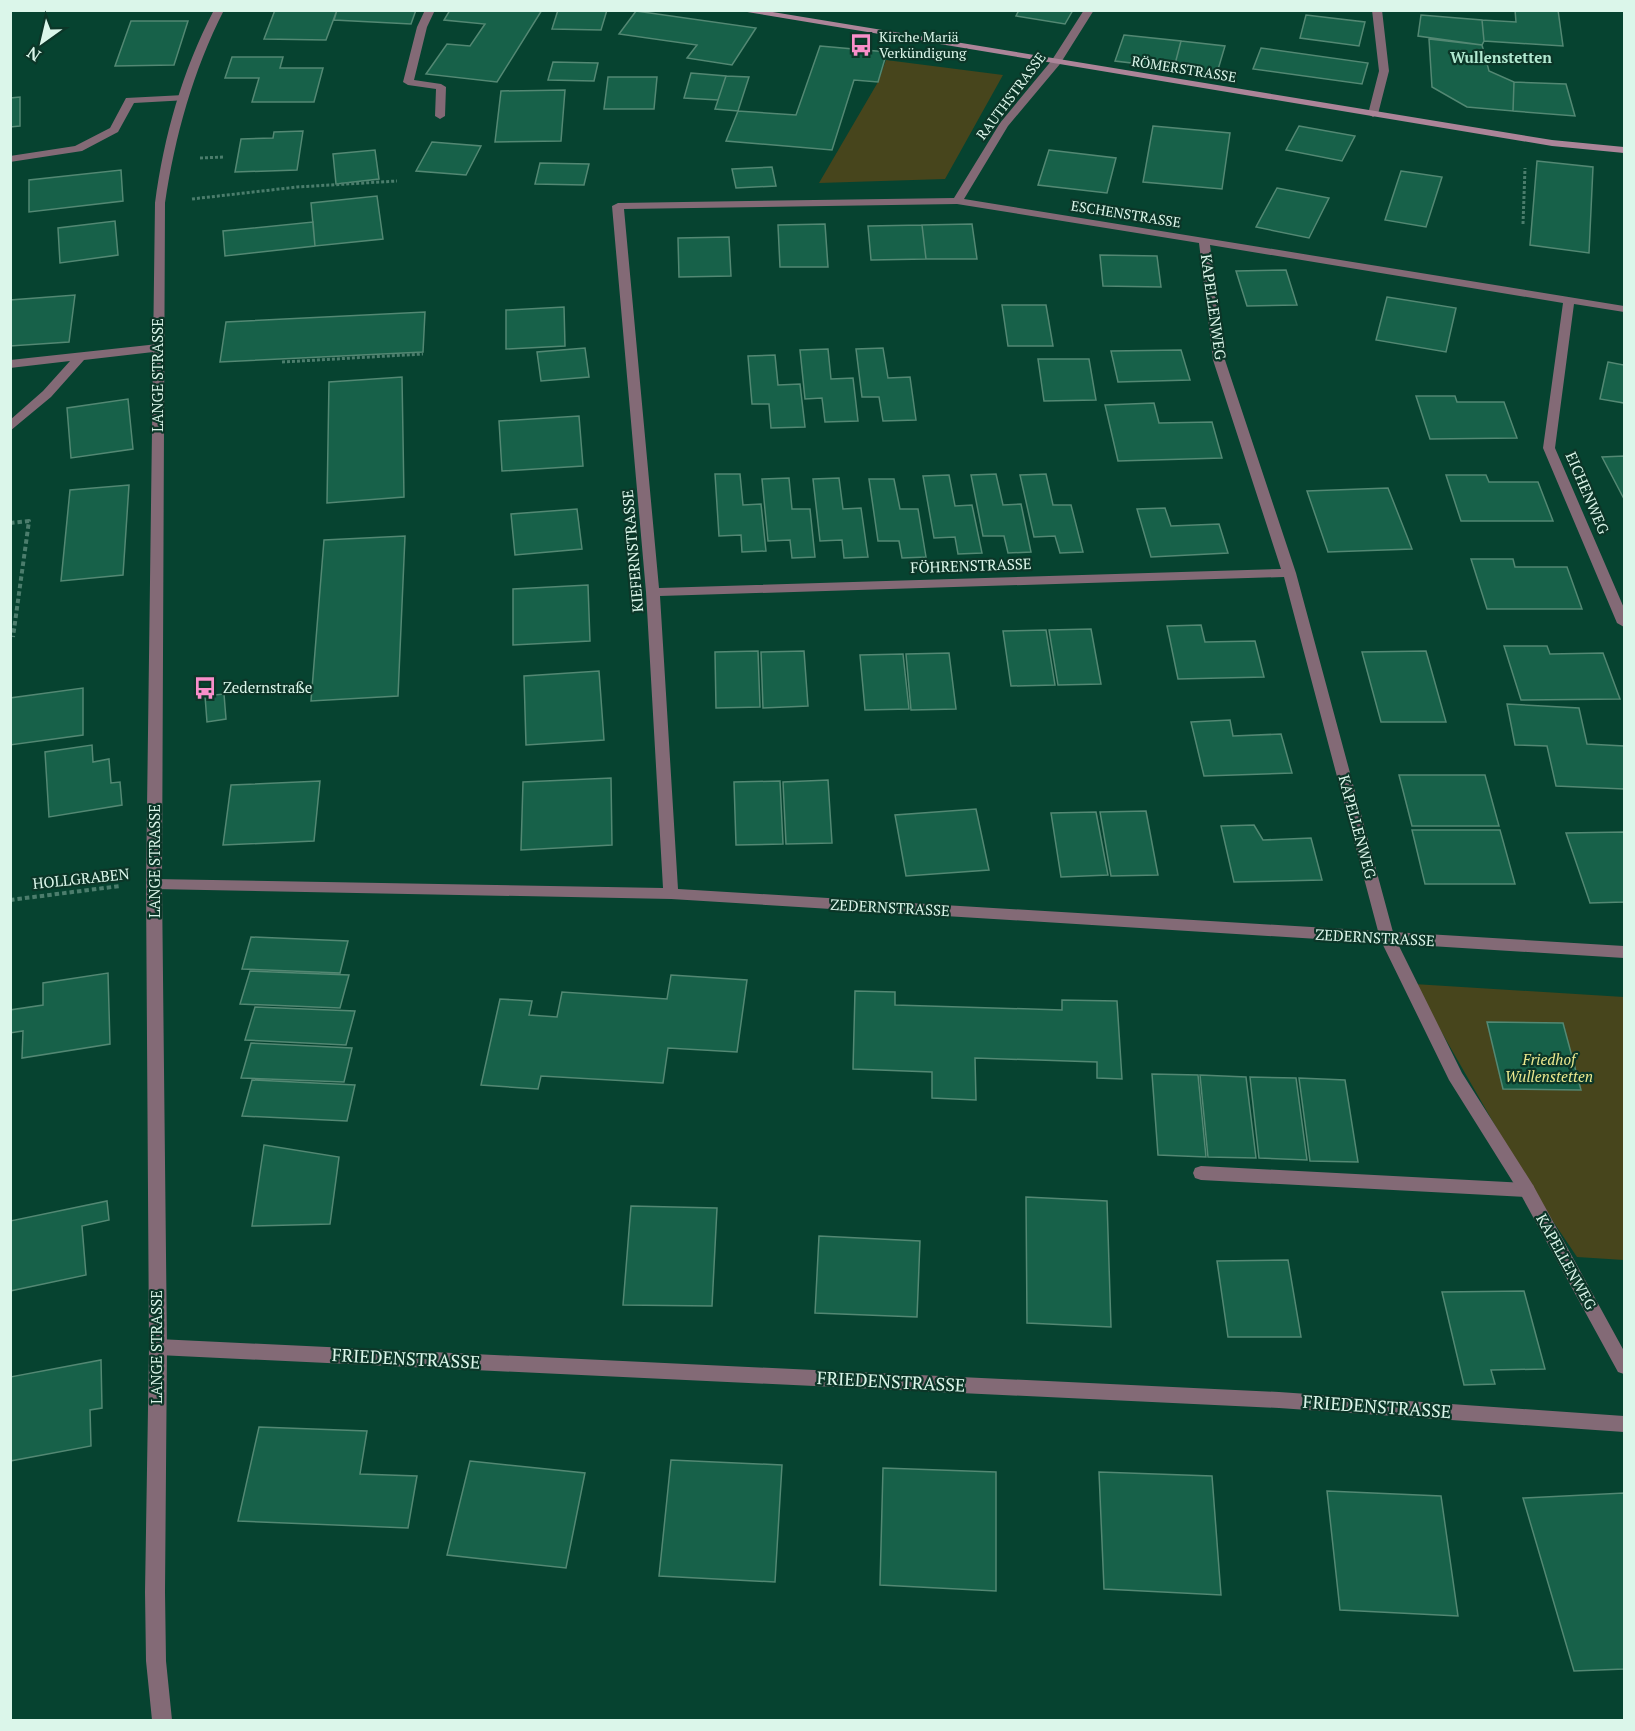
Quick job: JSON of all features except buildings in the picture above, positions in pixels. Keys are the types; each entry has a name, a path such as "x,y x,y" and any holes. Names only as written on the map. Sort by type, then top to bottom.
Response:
{"main road":[{"name":"RÖMERSTRASSE","path":"740,10 1373,114 1526,138 1624,150"}],"street":[{"name":"LANGE STRASSE","path":"162,1720 156,1661 158,1347 154,884 160,202 167,160 184,98 207,33 219,10"},
{"path":"430,10 422,27 408,82 441,87 440,116"},
{"name":"RAUTHSTRASSE","path":"957,201 1004,125 1056,62 1089,10"},
{"path":"1373,114 1384,71 1377,10"},
{"path":"10,159 78,149 114,130 130,100 184,98"},
{"name":"ESCHENSTRASSE","path":"618,206 957,201 1624,309"},
{"name":"KIEFERNSTRASSE","path":"618,206 653,592 671,894"},
{"name":"KAPELLENWEG","path":"1204,242 1219,360 1289,573 1387,938 1455,1076 1527,1190 1624,1367"},
{"name":"EICHENWEG","path":"1569,300 1549,448 1624,623"},
{"path":"10,364 158,348"},
{"path":"10,427 47,394 79,358"},
{"name":"FÖHRENSTRASSE","path":"653,592 1289,573"},
{"name":"ZEDERNSTRASSE","path":"154,884 671,894 1624,952"},
{"path":"1201,1173 1527,1190"},
{"name":"FRIEDENSTRASSE","path":"158,1347 1280,1400 1624,1424"}],"path":[{"path":"1523,224 1526,138"},
{"path":"160,202 297,187 397,181"},
{"path":"282,362 423,354"},
{"path":"10,524 29,521 13,637"},
{"name":"HOLLGRABEN","path":"10,900 103,887 154,884"}],"green space":[{"path":"886,60 1003,75 945,179 819,183 878,82"},
{"name":"Friedhof Wullenstetten","path":"1414,984 1624,997 1624,1260 1577,1257 1532,1190"}],"place":[{"name":"Kirche Mariä Verkündigung","path":"861,45"},
{"name":"Zedernstraße","path":"205,688"}],"district":[{"name":"Wullenstetten","path":"1501,58"}]}
